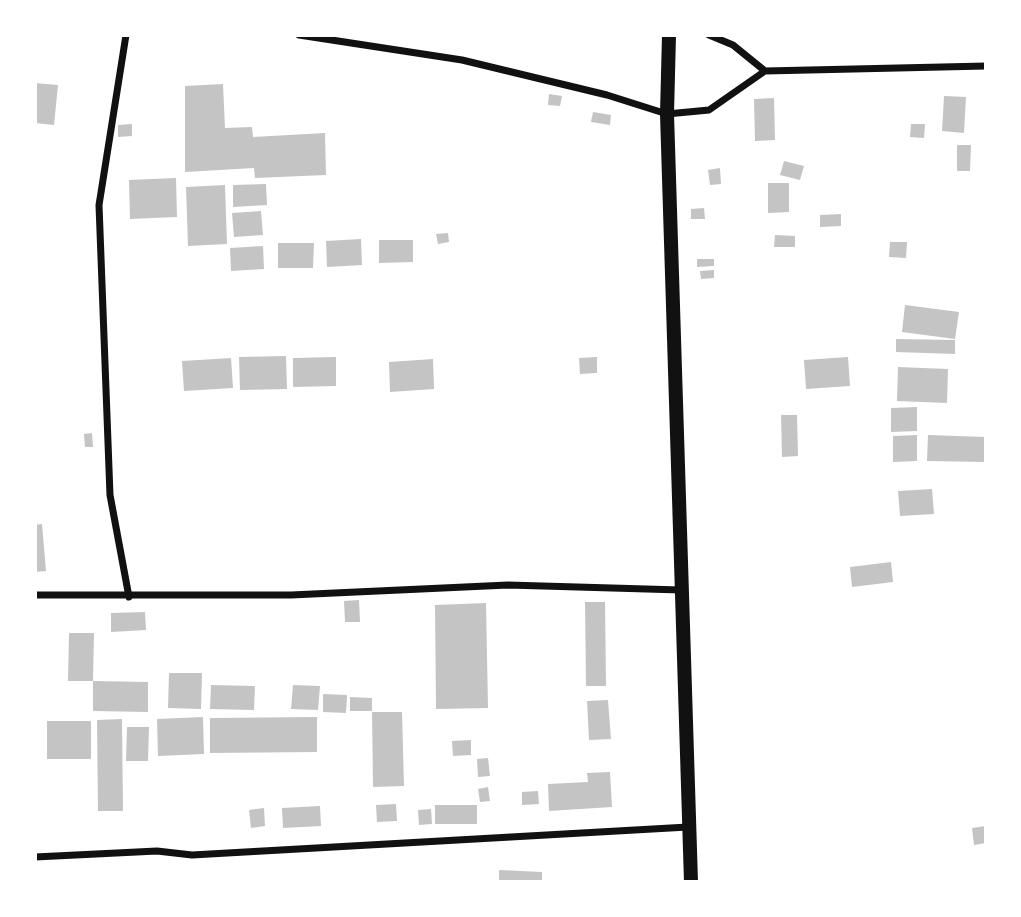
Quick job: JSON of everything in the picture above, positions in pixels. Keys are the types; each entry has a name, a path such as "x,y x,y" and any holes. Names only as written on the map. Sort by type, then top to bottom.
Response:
{"main road":[{"path":"669,35 667,114 691,882"}],"street":[{"path":"126,35 99,205 110,495 129,597"},
{"path":"299,35 462,60 607,95 667,114 709,110 765,71 986,66"},
{"path":"709,35 733,45 765,71"},
{"path":"35,595 304,595 508,585 681,590"},
{"path":"35,857 157,851 205,855 688,827"}],"building":[{"path":"35,83 58,85 54,125 35,123"},
{"path":"223,84 225,128 252,127 253,137 325,133 326,175 255,178 254,168 185,172 185,86"},
{"path":"549,94 562,96 560,106 548,105"},
{"path":"944,96 966,97 964,133 942,131"},
{"path":"774,98 775,140 755,141 754,99"},
{"path":"593,112 611,115 610,125 591,122"},
{"path":"132,124 132,136 118,137 118,125"},
{"path":"911,124 925,124 924,138 910,137"},
{"path":"957,145 971,145 970,171 957,171"},
{"path":"784,161 804,166 800,180 780,175"},
{"path":"720,168 721,184 710,185 708,170"},
{"path":"176,178 177,217 130,219 129,180"},
{"path":"768,183 789,183 789,212 768,213"},
{"path":"266,184 267,205 233,207 233,185"},
{"path":"225,185 227,244 188,246 186,187"},
{"path":"704,208 705,219 691,219 691,209"},
{"path":"261,211 263,235 234,237 232,213"},
{"path":"841,214 841,226 820,227 820,215"},
{"path":"448,233 449,242 438,244 436,234"},
{"path":"775,235 795,236 795,247 774,247"},
{"path":"361,239 362,265 327,267 326,241"},
{"path":"379,240 413,240 413,262 379,263"},
{"path":"890,242 907,242 906,258 889,257"},
{"path":"278,243 314,243 313,268 278,268"},
{"path":"263,246 264,269 231,271 230,248"},
{"path":"697,259 714,259 714,266 697,267"},
{"path":"714,270 714,278 701,279 700,271"},
{"path":"905,305 959,312 955,339 902,332"},
{"path":"896,339 955,340 955,354 896,352"},
{"path":"286,356 287,389 240,390 239,357"},
{"path":"336,357 336,386 293,387 293,358"},
{"path":"597,357 597,373 580,374 579,358"},
{"path":"848,357 850,386 806,389 804,360"},
{"path":"231,358 233,388 184,391 182,361"},
{"path":"433,359 434,389 390,392 389,362"},
{"path":"898,367 948,369 947,403 897,401"},
{"path":"917,407 917,431 891,432 891,408"},
{"path":"781,415 797,415 798,456 782,457"},
{"path":"92,433 93,447 85,447 84,434"},
{"path":"917,435 917,461 893,462 893,436"},
{"path":"928,435 986,437 986,462 927,461"},
{"path":"932,489 934,514 900,516 898,491"},
{"path":"42,524 46,571 35,572 35,525"},
{"path":"891,562 893,582 852,587 850,567"},
{"path":"359,600 360,622 345,622 344,601"},
{"path":"585,602 605,602 606,686 586,686"},
{"path":"486,603 488,708 436,709 435,605"},
{"path":"145,612 146,630 111,632 111,613"},
{"path":"69,633 94,633 93,681 68,681"},
{"path":"169,673 202,673 201,709 168,708"},
{"path":"93,681 148,682 148,712 93,711"},
{"path":"211,685 255,686 254,710 210,709"},
{"path":"293,685 320,686 318,710 291,709"},
{"path":"323,694 347,695 346,713 323,712"},
{"path":"350,697 372,698 372,711 350,711"},
{"path":"608,700 611,739 589,740 587,701"},
{"path":"372,712 402,712 404,786 373,787"},
{"path":"203,717 204,754 158,756 157,719"},
{"path":"317,717 317,752 210,753 210,718"},
{"path":"122,719 123,811 98,811 97,720"},
{"path":"47,721 91,721 91,759 47,759"},
{"path":"127,727 149,727 148,761 126,761"},
{"path":"471,740 471,755 453,756 452,741"},
{"path":"488,758 490,776 478,777 477,759"},
{"path":"610,772 612,807 549,811 548,784 588,782 587,773"},
{"path":"488,787 490,801 480,802 478,789"},
{"path":"538,791 539,804 522,805 522,792"},
{"path":"396,804 397,821 377,822 376,805"},
{"path":"435,805 477,805 477,824 435,824"},
{"path":"320,806 321,826 283,828 282,808"},
{"path":"264,808 265,826 251,828 249,810"},
{"path":"431,809 432,824 419,825 418,810"},
{"path":"986,826 986,843 974,845 972,828"},
{"path":"499,870 542,872 542,882 499,882"}]}
